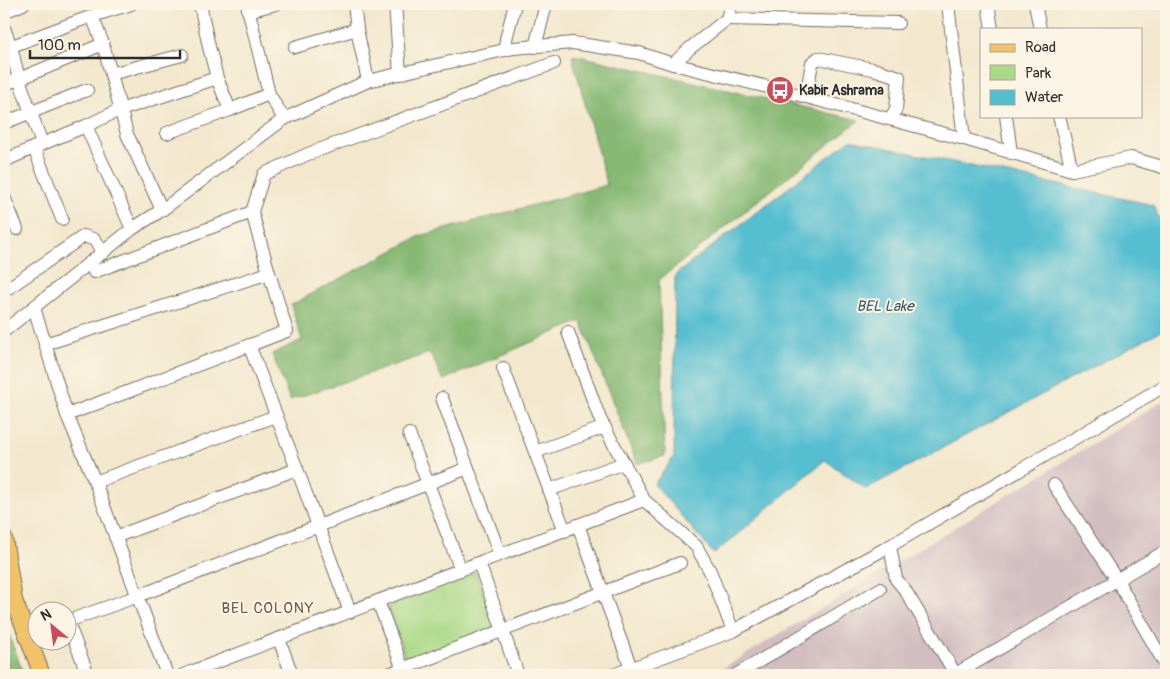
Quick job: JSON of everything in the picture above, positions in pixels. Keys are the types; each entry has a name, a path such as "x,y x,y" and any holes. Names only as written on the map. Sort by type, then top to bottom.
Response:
{"main road":[{"path":"4,538 14,600 42,675"}],"street":[{"path":"4,12 23,4"},
{"path":"200,4 217,78 230,110"},
{"path":"276,4 247,7 269,94 284,119"},
{"path":"354,4 357,29 368,81"},
{"path":"395,4 400,74"},
{"path":"505,50 515,4"},
{"path":"535,47 546,4"},
{"path":"673,64 689,48 727,19 731,4"},
{"path":"948,4 964,139"},
{"path":"988,4 992,28"},
{"path":"1035,4 1040,28"},
{"path":"7,48 123,5"},
{"path":"92,16 103,44 127,134 162,210"},
{"path":"727,19 898,23"},
{"path":"4,28 7,48 31,112 38,146 62,219"},
{"path":"295,47 357,29"},
{"path":"4,331 132,229 162,210 284,119 368,81 514,48 573,43 639,54 806,96 1072,170 1131,158 1166,168"},
{"path":"4,84 103,44"},
{"path":"111,74 182,55"},
{"path":"806,96 812,63 818,58 873,69 899,77 896,109 890,120"},
{"path":"66,415 287,331 252,212 264,174 308,154 554,63"},
{"path":"4,161 121,110 217,78"},
{"path":"4,123 87,90"},
{"path":"167,133 269,94"},
{"path":"1006,118 1012,153"},
{"path":"1059,118 1072,170"},
{"path":"86,126 132,229"},
{"path":"4,197 17,229"},
{"path":"94,272 252,212"},
{"path":"4,291 84,236 95,240 103,253"},
{"path":"45,344 269,273"},
{"path":"35,311 66,415 94,482 167,675"},
{"path":"568,332 600,419 644,500 696,546 710,571 733,631"},
{"path":"249,345 350,612"},
{"path":"503,368 565,530"},
{"path":"612,675 733,631 890,546 1166,385"},
{"path":"442,398 500,555"},
{"path":"94,482 276,416"},
{"path":"535,452 605,427"},
{"path":"409,434 461,570"},
{"path":"549,490 624,463"},
{"path":"78,618 468,468"},
{"path":"115,537 297,469"},
{"path":"1054,485 1117,580 1166,666"},
{"path":"183,675 644,500"},
{"path":"578,525 631,668"},
{"path":"890,546 896,579 905,590 955,675 1166,552"},
{"path":"479,563 518,675"},
{"path":"386,675 404,672 503,631 680,563"},
{"path":"736,675 880,589"},
{"path":"378,601 404,672"},
{"path":"279,639 292,675"},
{"path":"78,648 88,675"}],"shaded area":[{"path":"1166,399 1166,675 712,675"}],"green space":[{"path":"572,56 579,56 859,120 659,280 665,456 637,464 581,321 443,380 430,353 290,400 272,354 302,340 291,305 420,236 607,185"},
{"path":"475,572 496,627 406,659 388,607"},
{"path":"4,622 24,675 4,675"}],"water":[{"name":"BEL Lake","path":"850,140 1153,205 1166,232 1166,328 866,489 825,460 714,554 654,484 674,457 675,275"}],"place":[{"name":"Kabir Ashrama","path":"780,90"}],"district":[{"name":"BEL COLONY","path":"268,608"}]}
